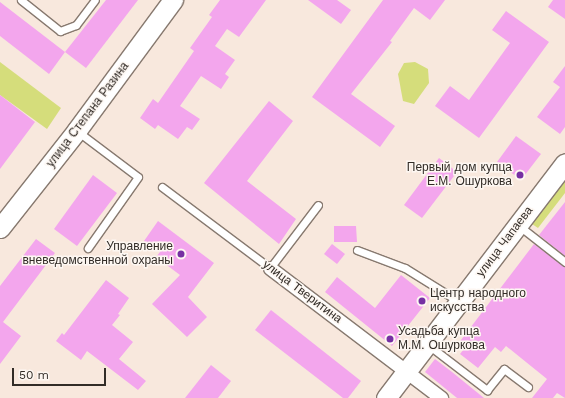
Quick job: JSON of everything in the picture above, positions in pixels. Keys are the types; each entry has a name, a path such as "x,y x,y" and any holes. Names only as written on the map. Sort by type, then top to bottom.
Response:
{"main road":[{"name":"улица Степана Разина","path":"0,228 77,130 173,0"},
{"name":"улица Чапаева","path":"386,398 565,163"}],"street":[{"name":"улица Тверитина","path":"270,268 441,398"}],"lane":[{"path":"21,0 60,31 76,25 95,0"},
{"path":"77,130 138,177 88,248"},
{"name":"улица Тверитина","path":"162,187 270,268"},
{"path":"270,268 318,205"},
{"path":"518,225 565,262"},
{"path":"357,250 406,268 459,302"},
{"path":"427,344 488,390 504,369 528,387"}],"green space":[{"path":"0,62 61,108 47,129 0,95"},
{"path":"415,62 428,69 429,83 414,104 403,101 398,74 404,63"},
{"path":"565,181 565,193 538,228 532,224"}],"building":[{"path":"106,0 138,0 86,68 65,52"},
{"path":"220,0 266,0 239,37 227,29 215,46 235,60 225,74 229,77 221,89 201,76 180,106 200,119 192,130 187,127 178,139 158,125 155,129 140,118 153,99 158,103 194,51 190,48 212,17 209,15"},
{"path":"308,0 337,0 351,10 341,24"},
{"path":"383,0 445,0 430,20 414,8 390,41 392,42 351,94 395,126 380,147 312,97"},
{"path":"553,0 565,0 565,19 548,7"},
{"path":"0,2 65,52 49,74 0,36"},
{"path":"506,11 549,42 479,138 435,106 450,86 469,100 510,43 492,30"},
{"path":"565,66 565,127 560,134 537,117 560,87 553,82"},
{"path":"0,95 35,122 0,169"},
{"path":"269,101 293,121 247,181 296,219 279,244 204,183"},
{"path":"516,136 541,154 521,180 497,162"},
{"path":"439,158 457,172 422,218 404,205"},
{"path":"93,175 117,193 77,246 54,229"},
{"path":"565,202 565,256 539,235"},
{"path":"158,221 214,263 188,297 207,317 187,337 152,304 180,275 156,257 160,252 144,241"},
{"path":"334,226 356,226 357,242 334,242"},
{"path":"36,239 55,253 3,322 21,336 0,364 0,286"},
{"path":"332,244 345,254 337,264 324,254"},
{"path":"534,244 565,267 565,398 557,393 553,398 532,398 547,379 506,346 501,352 495,347 478,368 460,354 464,349 458,344"},
{"path":"401,275 430,298 392,346 325,292 337,277 375,308"},
{"path":"106,280 129,298 118,314 120,315 112,325 133,342 119,359 146,381 138,390 87,351 81,360 56,341 62,333 64,335"},
{"path":"271,310 361,381 348,398 343,398 255,330"},
{"path":"435,359 484,398 457,398 425,372"},
{"path":"211,365 231,381 218,398 185,398"}],"place":[{"name":"Первый дом купца Е.М. Ошуркова","path":"520,175"},
{"name":"Управление вневедомственной охраны","path":"181,254"},
{"name":"Центр народного искусства","path":"422,301"},
{"name":"Усадьба купца М.М. Ошуркова","path":"390,339"}]}
